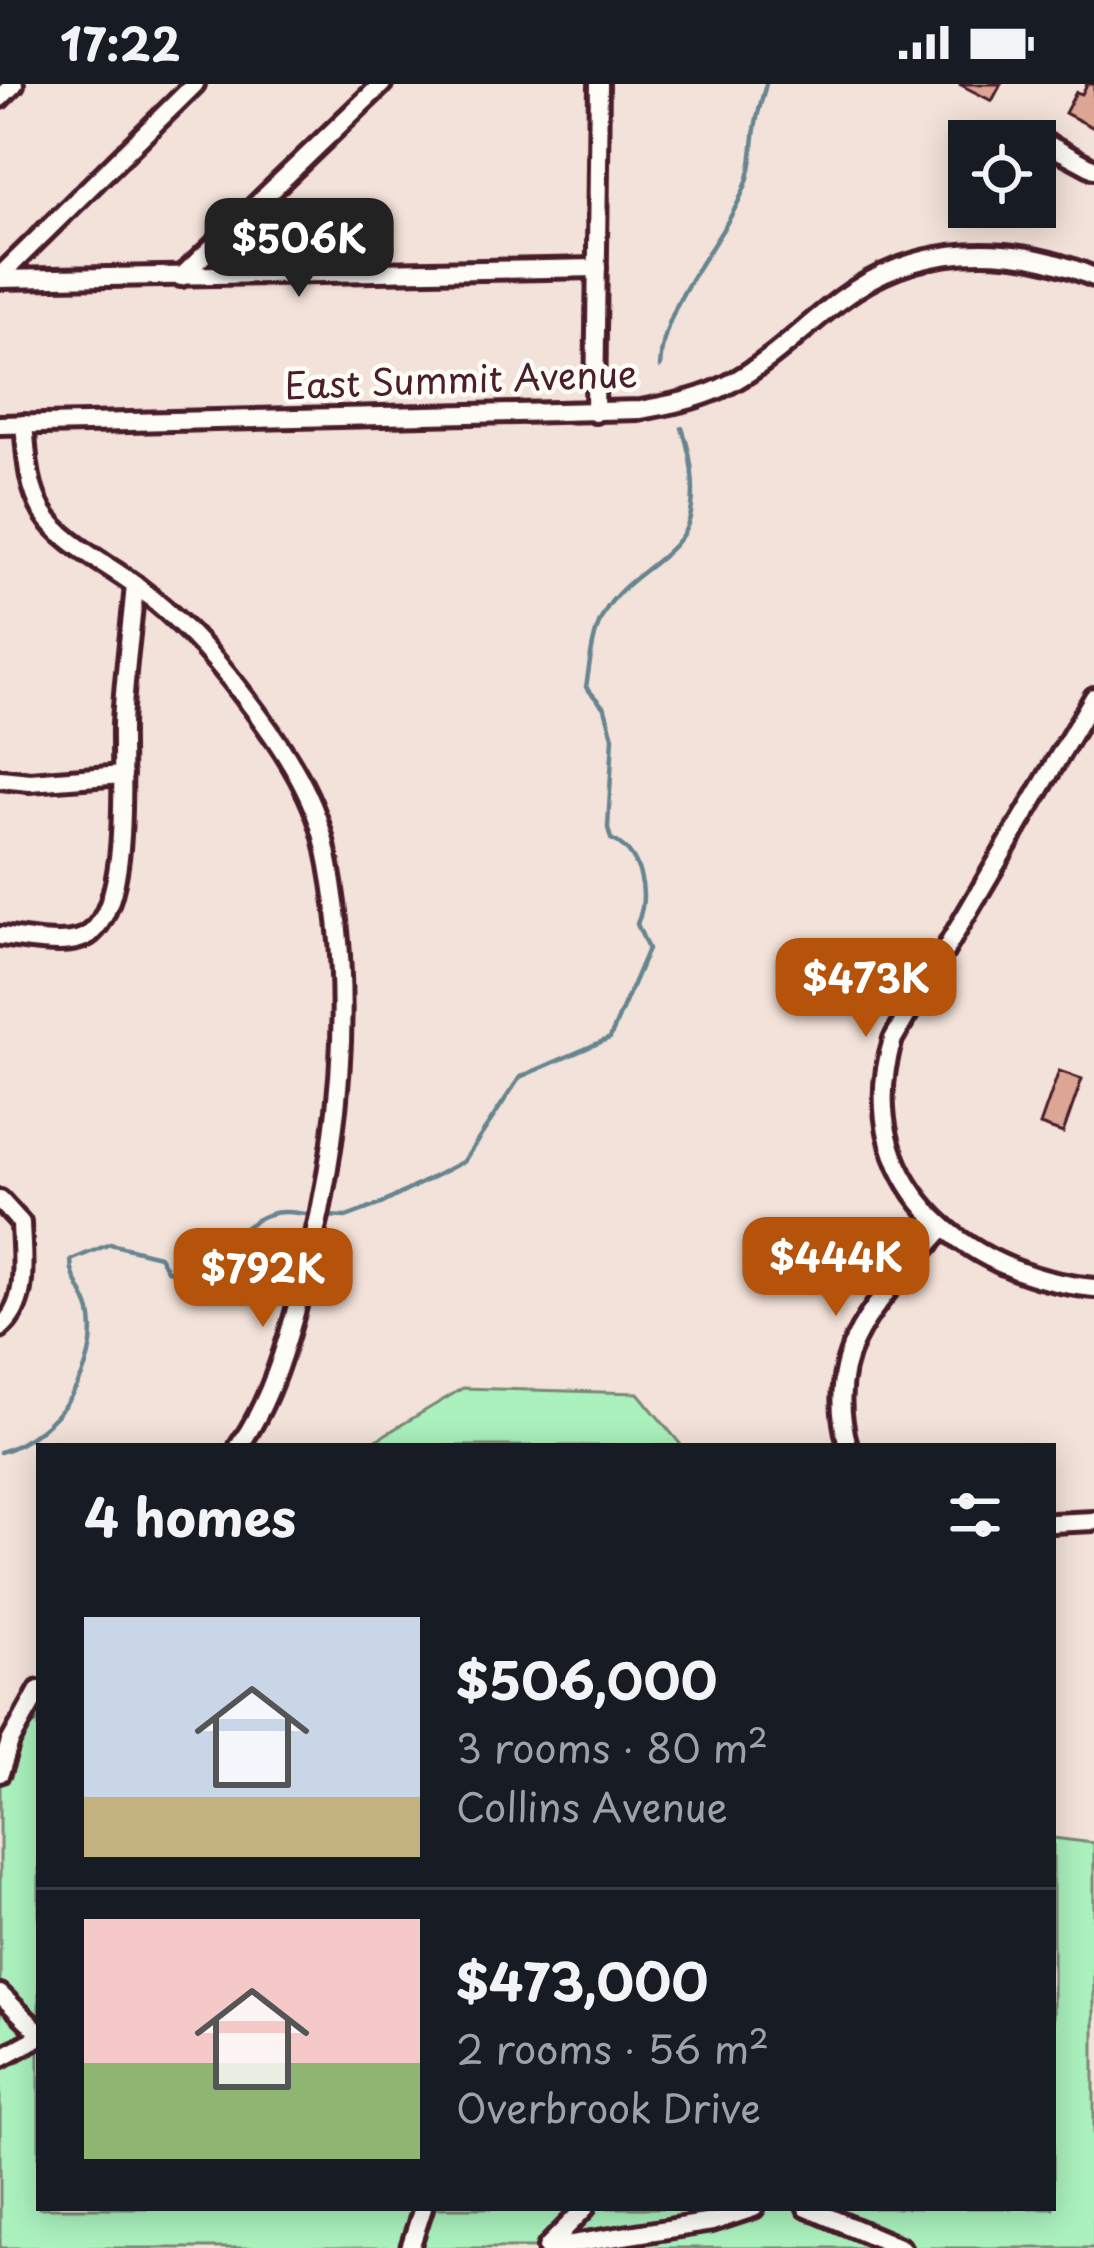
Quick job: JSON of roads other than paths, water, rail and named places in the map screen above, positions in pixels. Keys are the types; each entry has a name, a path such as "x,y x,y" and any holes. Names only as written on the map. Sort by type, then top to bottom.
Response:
{"street":[{"path":"0,98 14,84"},
{"path":"0,277 195,84"},
{"path":"181,277 382,84"},
{"path":"595,413 599,84"},
{"path":"1056,149 1094,169"},
{"name":"East Summit Avenue","path":"0,424 595,413 683,402 725,387 760,366 843,298 888,272 920,261 1012,252 1062,263 1094,277"},
{"path":"0,277 597,268"},
{"path":"24,424 28,475 46,518 135,585 203,648 242,693 309,797 325,844 340,949 338,1107 322,1208 288,1338 240,1443"},
{"path":"0,936 61,941 88,937 104,918 116,878 122,723 135,585"},
{"path":"1094,698 904,1020 886,1061 882,1103 891,1155 904,1182 944,1227 1028,1274 1094,1288"},
{"path":"0,779 30,782 123,775"},
{"path":"0,1200 21,1223 23,1282 14,1316 0,1328"},
{"path":"847,1443 839,1398 842,1366 879,1304 944,1227"},
{"path":"1056,1523 1094,1522"},
{"path":"0,1773 10,1742 36,1695"},
{"path":"0,1994 36,2031"},
{"path":"0,2058 36,2036"},
{"path":"410,2248 422,2211"},
{"path":"547,2248 582,2211"},
{"path":"547,2248 712,2222 745,2211"},
{"path":"813,2211 901,2248"}],"waterway":[{"path":"660,367 671,318 746,184 766,84"},
{"path":"326,1216 346,1217 381,1204 464,1161 520,1077 610,1038 648,949 637,924 643,900 640,875 630,854 611,839 608,828 613,737 605,709 586,687 603,615 630,583 672,548 687,526 693,483 682,428"},
{"path":"0,1452 20,1444 56,1416 89,1356 90,1312 71,1260 110,1244 159,1256 167,1270 178,1275 267,1215 315,1215"}]}
